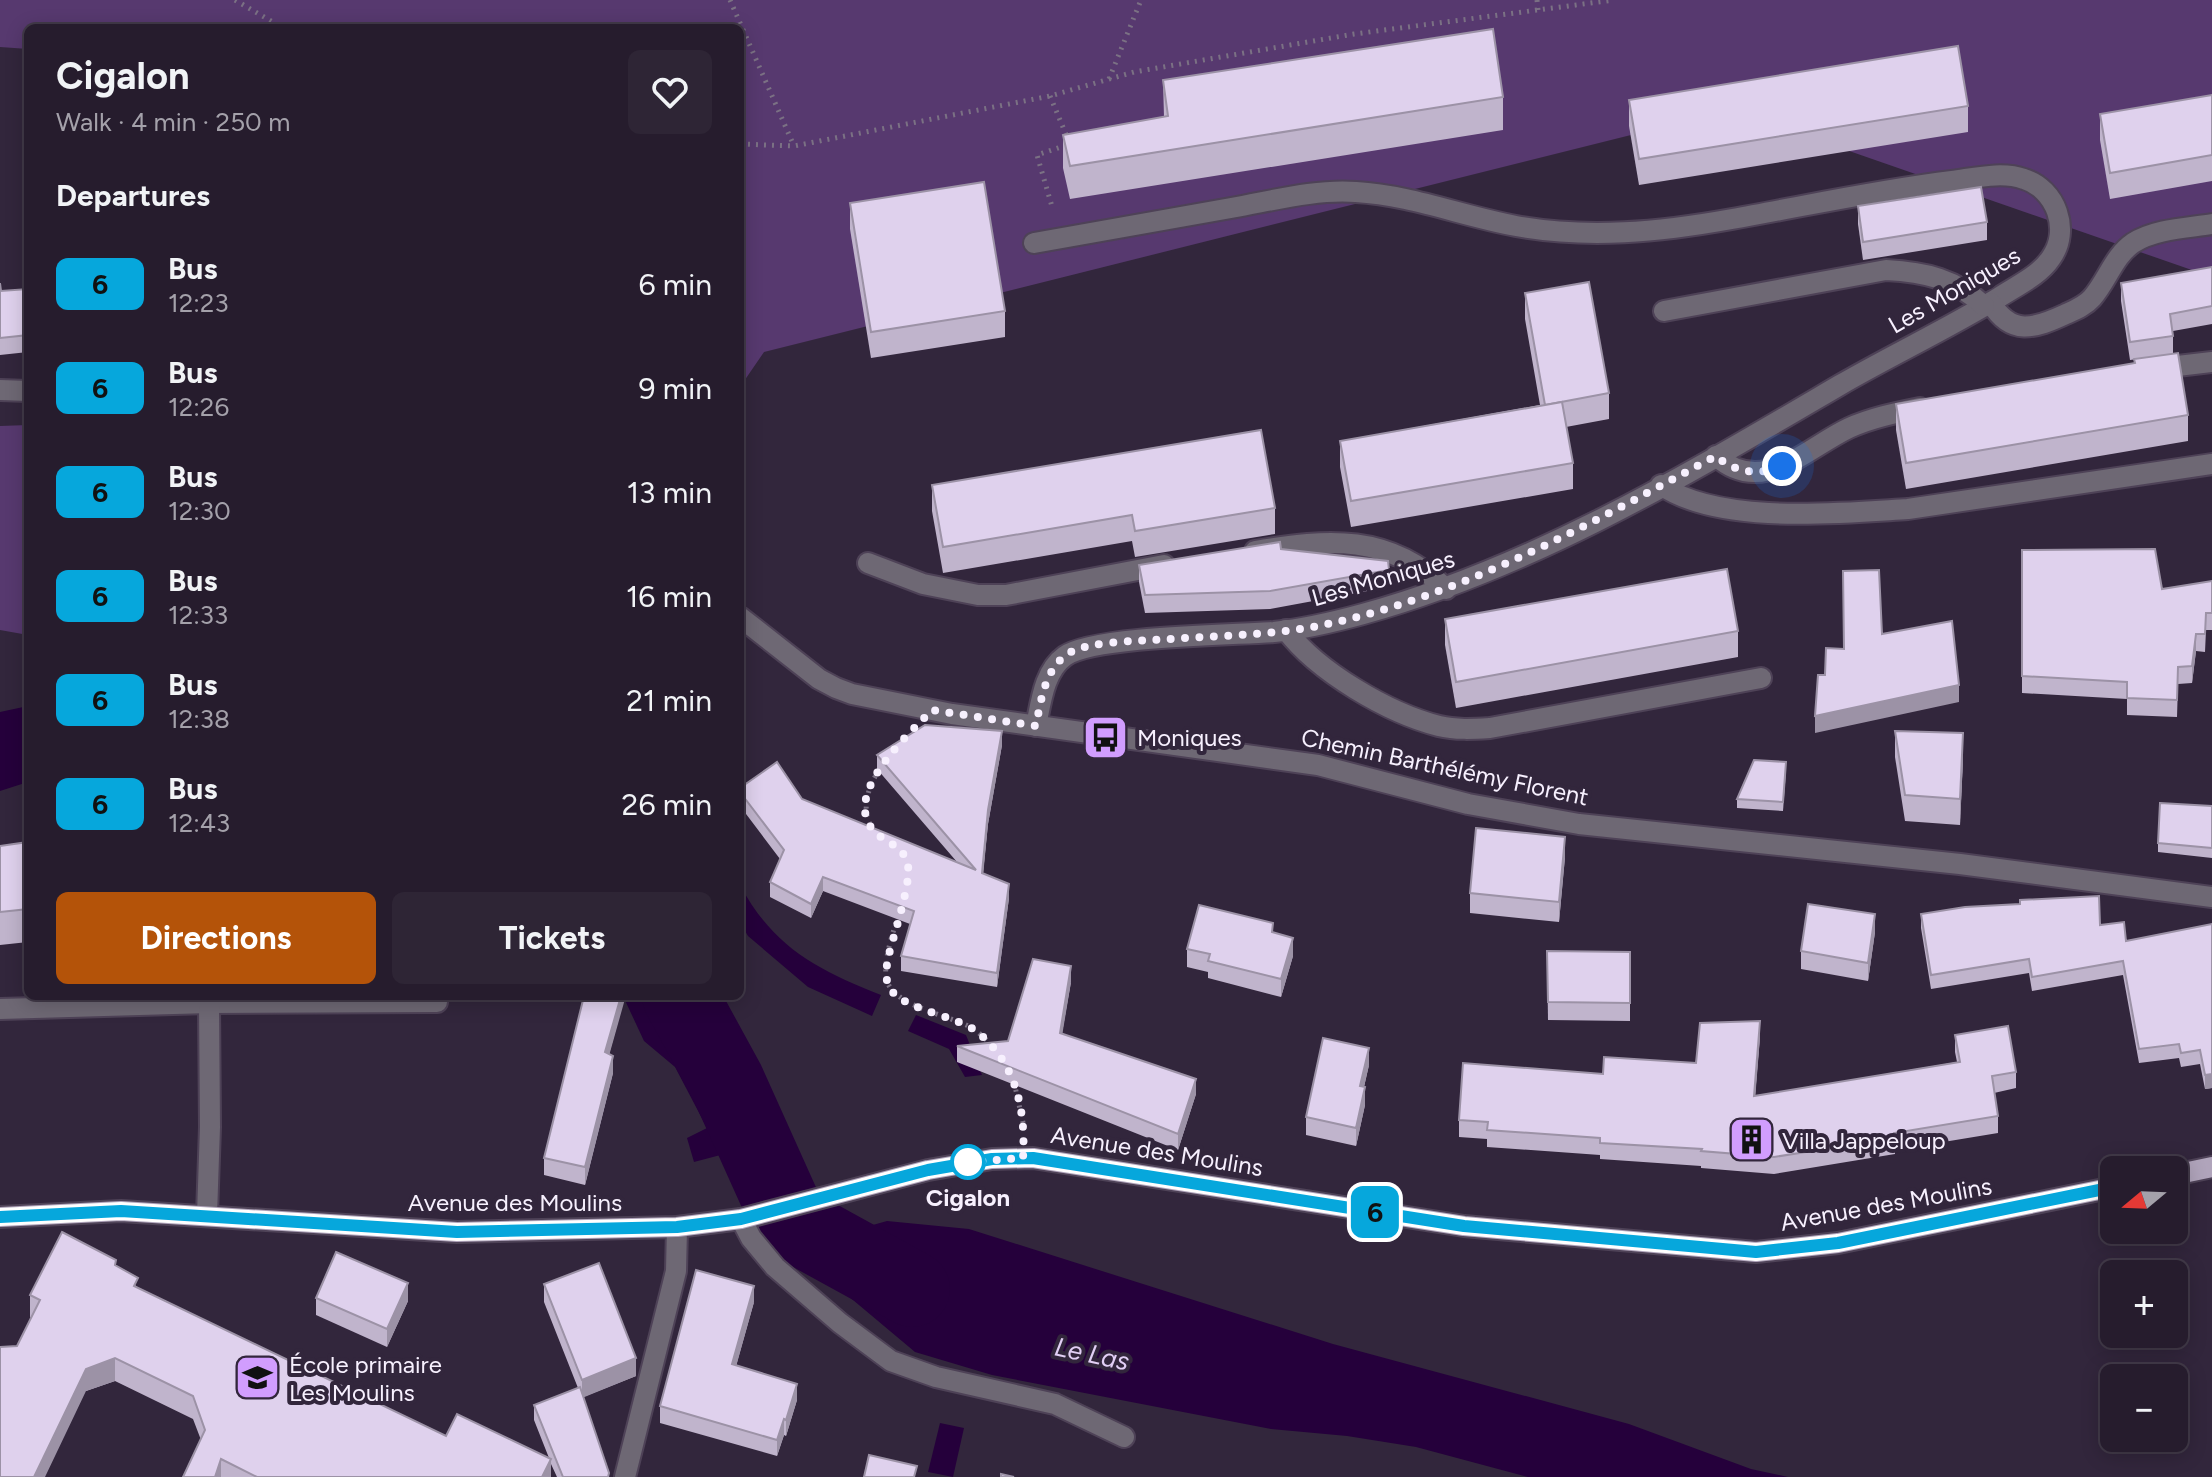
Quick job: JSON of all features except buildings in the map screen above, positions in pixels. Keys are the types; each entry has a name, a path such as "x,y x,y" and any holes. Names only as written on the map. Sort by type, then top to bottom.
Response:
{"main road":[{"name":"Avenue des Moulins","path":"0,1217 80,1212 207,1215 457,1232 677,1227 741,1219 928,1170 992,1159 1023,1158 1086,1165 1464,1226 1756,1252 1838,1243 2100,1190"},
{"path":"2188,1172 2212,1167"}],"street":[{"name":"Les Moniques","path":"1034,243 1337,192 1399,197 1519,226 1605,234 1698,225 1910,186 1994,176 2022,178 2041,188 2056,207 2060,231 2053,256 2045,266 1987,304 1575,532 1446,589 1322,625 1128,641 1076,650 1061,659 1050,674 1036,726"},
{"path":"1664,311 1886,270 1945,279 1987,304 2008,324 2026,327 2047,323 2090,301 2132,244 2156,234 2212,224"},
{"path":"2130,372 2212,362"},
{"path":"0,390 24,391"},
{"path":"1716,456 1743,472 1769,471 1868,421 1941,404"},
{"path":"1661,485 1687,500 1758,512 1863,512 1908,509 2212,464"},
{"path":"1236,554 1295,544 1371,545 1424,569 1446,589"},
{"path":"868,563 923,584 978,595 1006,595 1191,561"},
{"name":"Chemin Barthélémy Florent","path":"744,620 819,679 836,688 952,714 1318,765 1468,804 1579,824 1960,864 2212,897"},
{"path":"1286,630 1315,660 1363,692 1396,711 1453,728 1490,728 1761,678"},
{"path":"0,1009 209,1003 437,1002"},
{"path":"207,1215 209,1003"},
{"path":"741,1219 758,1248 775,1267 840,1323 891,1361 936,1377 1055,1404 1124,1437"},
{"path":"625,1477 676,1271 677,1227"}],"path":[{"path":"235,0 276,24"},
{"path":"730,0 741,24"},
{"path":"1109,80 1141,0"},
{"path":"1537,0 1538,10"},
{"path":"744,144 794,146 1050,96 1134,72 1354,34 1614,0"},
{"path":"744,32 794,146"},
{"path":"1050,96 1070,144 1037,155 1054,215"},
{"path":"880,837 872,830 866,810 872,781 887,759"},
{"path":"901,904 887,962 886,977 890,987 903,999 974,1029 994,1047"},
{"path":"1010,1073 1017,1088 1023,1120 1023,1158"}],"shaded area":[{"path":"0,0 2212,0 2212,277 1731,110 764,352 744,381 744,24 24,24 24,49 0,47"},
{"path":"24,425 24,634 0,630 0,426"}],"water":[{"path":"24,707 24,783 0,791 0,712"},
{"path":"744,892 767,925 799,954 837,976 881,995 872,1016 808,987 748,936 744,929"},
{"path":"625,1000 716,1000 756,1068 788,1137 694,1162 687,1138 707,1128 675,1067 644,1041"},
{"path":"916,1015 966,1035 982,1075 965,1077 949,1049 908,1031"},
{"path":"887,1221 969,1229 1333,1344 1629,1424 1751,1469 1788,1477 1528,1477 1416,1447 1347,1436 1271,1429 992,1375 915,1352 791,1248"},
{"path":"940,1423 964,1428 953,1477 928,1472"}],"waterway":[{"name":"Le Las","path":"682,1000 727,1082 790,1222 912,1289"}],"bus line":[{"name":"6","path":"0,1217 121,1211 457,1232 677,1227 741,1219 886,1179 968,1162 1033,1158 1464,1226 1756,1252 1838,1243 2100,1190"}],"place":[{"name":"Moniques","path":"1106,737"},
{"name":"Villa Jappeloup","path":"1751,1140"},
{"name":"Cigalon","path":"968,1162"},
{"name":"École primaire Les Moulins","path":"258,1378"}],"route":[{"path":"968,1162 1023,1158 1023,1120 1017,1088 994,1047 974,1029 903,999 890,987 886,977 887,962 909,871 898,847 872,830 866,810 872,781 880,768 932,710 1036,726 1050,674 1061,659 1076,650 1128,641 1322,625 1407,602 1515,560 1575,532 1716,456 1743,472 1769,471 1782,466"}]}
